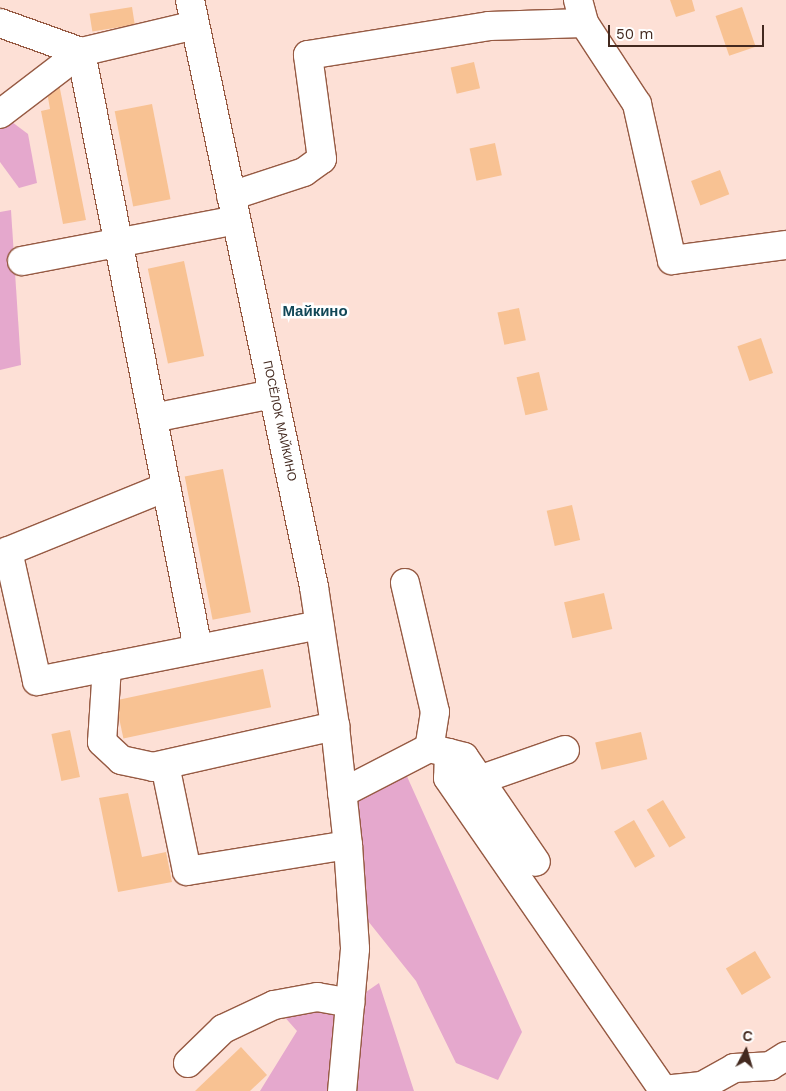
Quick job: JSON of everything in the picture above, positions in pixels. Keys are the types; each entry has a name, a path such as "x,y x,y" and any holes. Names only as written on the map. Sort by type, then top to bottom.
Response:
{"street":[{"path":"22,261 118,243 234,208 304,172 322,159 308,55 581,12 638,104 672,260 786,245"},
{"path":"0,114 81,52 192,13"},
{"name":"ПОСЁЛОК МАЙКИНО","path":"192,13 320,624 348,845 355,949 342,1091"},
{"path":"0,23 81,52"},
{"path":"81,52 198,649"},
{"path":"153,418 273,394"},
{"path":"166,487 8,551 37,681 320,624"},
{"path":"405,583 435,712 439,750 448,778 662,1090 702,1086 734,1068 770,1066 786,1056"},
{"path":"107,667 102,742 121,760 153,767 334,726"},
{"path":"342,793 439,750 464,757 536,862"},
{"path":"479,780 564,750"},
{"path":"165,765 187,871 348,845"},
{"path":"188,1063 224,1029 274,1005 317,997 350,1004"}],"shaded area":[{"path":"8,119 28,134 37,183 19,188 0,162 0,129"},
{"path":"11,210 21,365 0,370 0,212"},
{"path":"405,772 522,1032 498,1080 456,1063 416,981 352,901 342,793"},
{"path":"379,983 414,1091 260,1091 297,1031 274,1005 350,1003"}],"building":[{"path":"670,0 692,0 695,11 676,17"},
{"path":"132,7 135,25 92,32 90,14"},
{"path":"742,7 756,47 729,56 716,16"},
{"path":"474,62 480,88 457,94 451,67"},
{"path":"59,84 86,220 63,224 41,111 50,109 46,86"},
{"path":"152,104 171,199 133,206 115,111"},
{"path":"495,143 502,175 476,181 470,148"},
{"path":"720,170 729,194 700,205 691,181"},
{"path":"184,261 204,356 168,364 148,269"},
{"path":"519,308 526,340 504,345 497,313"},
{"path":"761,338 773,373 749,381 737,346"},
{"path":"539,372 548,410 525,415 517,377"},
{"path":"223,469 251,612 213,620 185,476"},
{"path":"572,505 580,540 555,546 547,511"},
{"path":"604,593 612,629 572,638 564,602"},
{"path":"263,669 271,707 123,739 115,700"},
{"path":"70,730 80,777 61,781 51,734"},
{"path":"641,732 647,759 602,770 595,743"},
{"path":"128,793 142,857 166,852 172,882 118,892 99,798"},
{"path":"663,800 686,838 669,848 647,810"},
{"path":"634,820 655,856 635,868 614,832"},
{"path":"755,951 771,978 742,995 726,969"},
{"path":"241,1047 267,1075 250,1091 195,1091"}],"district":[{"name":"Майкино","path":"315,312"}]}
